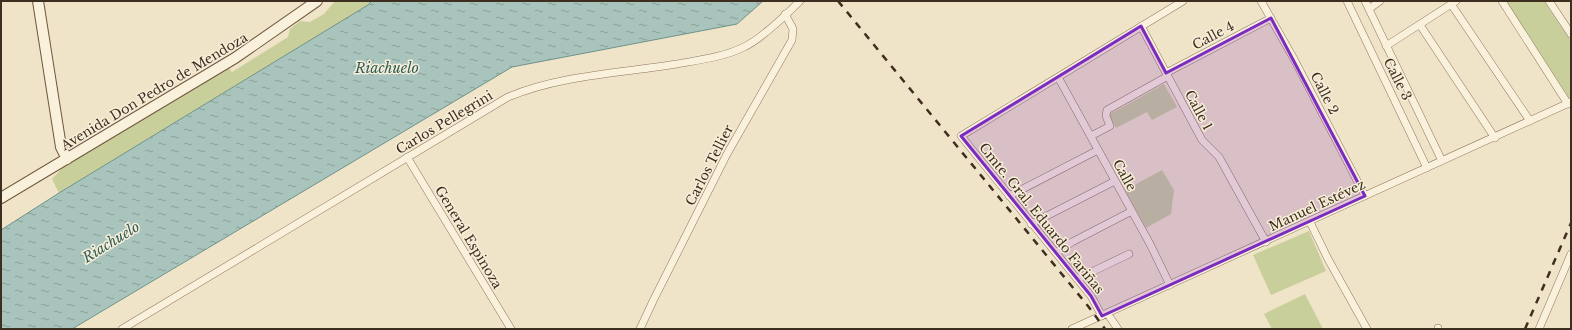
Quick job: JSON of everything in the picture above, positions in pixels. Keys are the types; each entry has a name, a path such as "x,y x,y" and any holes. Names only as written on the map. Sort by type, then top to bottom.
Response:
{"main road":[{"path":"38,1 61,148 66,159"},
{"name":"Avenida Don Pedro de Mendoza","path":"1,198 235,58 317,1"}],"street":[{"name":"Carlos Pellegrini","path":"122,329 497,103 518,93 572,79 688,62 734,51 753,42 800,1"},
{"path":"1058,77 1183,1"},
{"name":"Calle 2","path":"1262,1 1294,59 1365,196"},
{"name":"Calle 3","path":"1347,1 1427,168"},
{"path":"1365,1 1442,161"},
{"path":"1369,9 1380,1"},
{"path":"1502,1 1569,103"},
{"path":"1549,1 1571,34"},
{"path":"1386,46 1454,3 1530,121"},
{"name":"Carlos Tellier","path":"640,329 727,154 792,40 793,30 785,14"},
{"name":"Calle 4","path":"1091,136 1110,126 1106,116 1107,110 1167,74 1271,18"},
{"path":"1420,25 1495,138"},
{"name":"Calle 1","path":"1141,26 1202,140 1219,157 1266,242"},
{"name":"Cmte. Gral. Eduardo Fariñas","path":"1058,77 961,136 1105,315 1118,329"},
{"name":"Calle","path":"1058,77 1132,211 1170,284"},
{"name":"Manuel Estévez","path":"1072,329 1495,138 1569,103"},
{"path":"1009,196 1098,150"},
{"name":"General Espinoza","path":"407,158 511,329"},
{"path":"1031,224 1115,181"},
{"path":"1056,253 1072,242 1132,211"},
{"path":"1310,222 1328,259 1367,329"},
{"path":"1077,279 1129,254"},
{"path":"1542,328 1571,254"}],"highlighted area":[{"path":"1271,18 1365,196 1102,316 1091,296 961,136 1141,26 1166,73"}],"green space":[{"path":"335,1 372,1 368,5 59,193 52,179 63,167 229,68 232,72 288,37 290,29 300,21 310,22 324,14"},
{"path":"1505,1 1544,1 1571,41 1571,97 1569,98"},
{"path":"1164,84 1177,107 1152,120 1147,112 1116,128 1108,115"},
{"path":"1162,170 1174,190 1171,214 1146,228 1125,190"},
{"path":"1309,231 1326,271 1271,295 1253,255"},
{"path":"1305,294 1323,329 1272,329 1264,314"}],"water":[{"name":"Riachuelo","path":"372,1 763,1 737,24 512,67 72,329 1,329 1,230 59,193 368,5"}],"railway":[{"path":"838,1 1088,306 1105,329"},
{"path":"1525,329 1571,223"}]}
